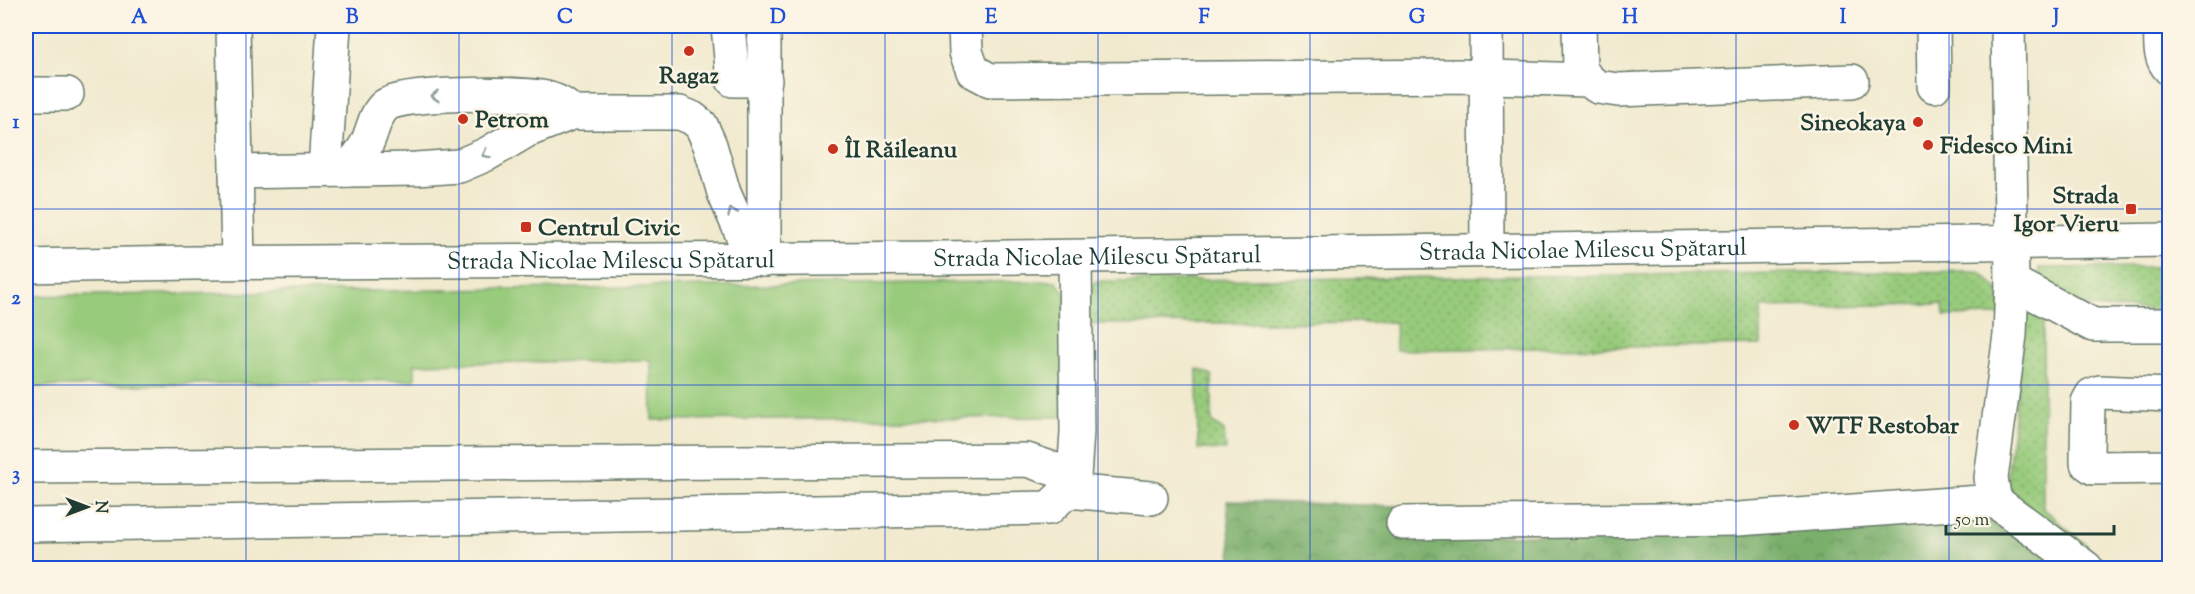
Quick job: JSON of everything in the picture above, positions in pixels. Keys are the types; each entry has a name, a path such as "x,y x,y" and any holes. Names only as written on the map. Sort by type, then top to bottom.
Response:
{"main road":[{"path":"233,26 238,262"},
{"path":"334,26 336,170"},
{"path":"728,26 733,80 765,80"},
{"path":"764,26 764,260"},
{"path":"965,26 966,52 974,71 990,80 1487,76 1588,80"},
{"path":"1486,26 1487,250"},
{"path":"1579,26 1581,69 1588,80 1598,87 1618,90 1852,81"},
{"path":"1933,26 1934,86"},
{"path":"1995,501 1991,477 2010,335 2012,282 2008,26"},
{"path":"2161,26 2161,53 2169,69"},
{"path":"26,94 67,94"},
{"path":"336,170 365,147 377,115 393,100 444,95 541,97 565,104 572,113"},
{"path":"236,172 459,166 487,154 526,131 572,113 680,112 701,125 710,145 724,193 745,241 764,260"},
{"name":"Strada Nicolae Milescu Spătarul","path":"26,266 238,262 1075,257 2169,240"},
{"path":"26,525 1050,508 1071,484 1077,432 1075,257"},
{"path":"2012,282 2093,325 2169,325"},
{"path":"2169,395 2100,392 2092,395 2088,402 2087,454 2087,463 2094,468 2169,467"},
{"path":"26,467 1027,460 1071,484 1151,498"},
{"path":"1403,523 1738,519 1995,501 2086,568"}],"green space":[{"path":"2169,267 2169,306 2166,310 2099,308 2071,304 2039,287 2039,268"},
{"path":"1979,271 1999,290 2001,315 1944,316 1943,304 1761,307 1761,345 1396,350 1395,322 1090,324 1084,298 1096,281"},
{"path":"1056,281 1065,294 1067,417 652,420 651,360 415,364 415,380 26,387 26,296"},
{"path":"2034,309 2058,320 2043,321 2043,508 2085,544 2106,568 2098,568 2023,508 2011,492 2008,472 2026,311"},
{"path":"1197,369 1212,375 1212,422 1224,431 1226,450 1198,449"},
{"path":"1227,501 1397,506 1398,539 1997,521 2071,568 1232,568"}],"place":[{"name":"Ragaz","path":"689,51"},
{"name":"Petrom","path":"463,119"},
{"name":"Sineokaya","path":"1918,122"},
{"name":"Fidesco Mini","path":"1928,145"},
{"name":"ÎI Răileanu","path":"833,149"},
{"name":"Strada Igor Vieru","path":"2131,209"},
{"name":"Centrul Civic","path":"526,227"},
{"name":"WTF Restobar","path":"1794,425"}]}
